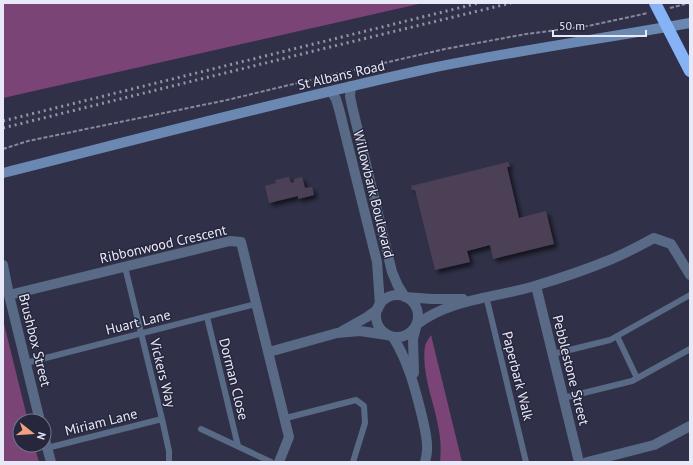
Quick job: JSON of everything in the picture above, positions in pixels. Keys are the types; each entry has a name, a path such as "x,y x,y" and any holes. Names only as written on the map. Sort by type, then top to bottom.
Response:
{"highway":[{"path":"654,7 690,71"}],"main road":[{"name":"St Albans Road","path":"3,173 331,91 423,70 494,56 690,23"}],"street":[{"name":"Willowbark Boulevard","path":"352,86 350,96 352,106 392,272 405,297"},
{"name":"Willowbark Boulevard","path":"331,91 336,99 339,109 377,262 379,307"},
{"path":"269,352 337,334 360,331 399,337 406,336 425,318 436,312 483,297 536,286 608,261 654,238 672,244 690,275"},
{"name":"Ribbonwood Crescent","path":"9,295 230,240 241,242 286,418 289,437 279,462"},
{"name":"Brushbox Street","path":"3,265 38,413"},
{"name":"Pebblestone Street","path":"536,286 579,462"},
{"path":"337,334 367,317 388,298 394,296 432,299 483,297"},
{"path":"405,297 411,300 418,312 418,319 413,339 413,361 416,389"},
{"path":"379,307 377,321 384,332 391,336 400,348 408,365 416,389 425,427 427,449 425,462"},
{"path":"587,462 654,445 690,426"}],"lane":[{"name":"Vickers Way","path":"125,267 162,419 169,451 169,462"},
{"path":"553,354 610,340 690,295"},
{"name":"Paperbark Walk","path":"483,297 526,462"},
{"name":"Huart Lane","path":"26,363 256,304"},
{"name":"Dorman Close","path":"207,317 238,446"},
{"path":"617,336 637,378"},
{"path":"563,398 632,381 690,349"},
{"path":"286,418 356,400 364,406 365,423 353,462"},
{"name":"Miriam Lane","path":"52,447 162,419"},
{"path":"202,430 271,462"}],"path":[{"path":"668,8 690,3"},
{"path":"3,149 28,141 227,100 445,49 526,34 588,26 654,7"}],"shaded area":[{"path":"3,3 423,3 3,98"},
{"path":"3,320 26,413 12,413 12,453 36,453 39,462 3,462"},
{"path":"431,335 462,462 440,462 440,435 427,378 424,357 425,346"}],"building":[{"path":"508,162 510,166 507,167 519,218 546,211 554,244 493,259 490,245 467,251 470,262 435,270 415,190 412,190 411,186"},
{"path":"289,177 291,183 294,182 294,179 302,177 305,188 312,187 314,195 298,199 298,196 269,203 265,186 276,183 275,180"}],"railway":[{"path":"3,121 479,3"},
{"path":"3,128 511,3"}]}
